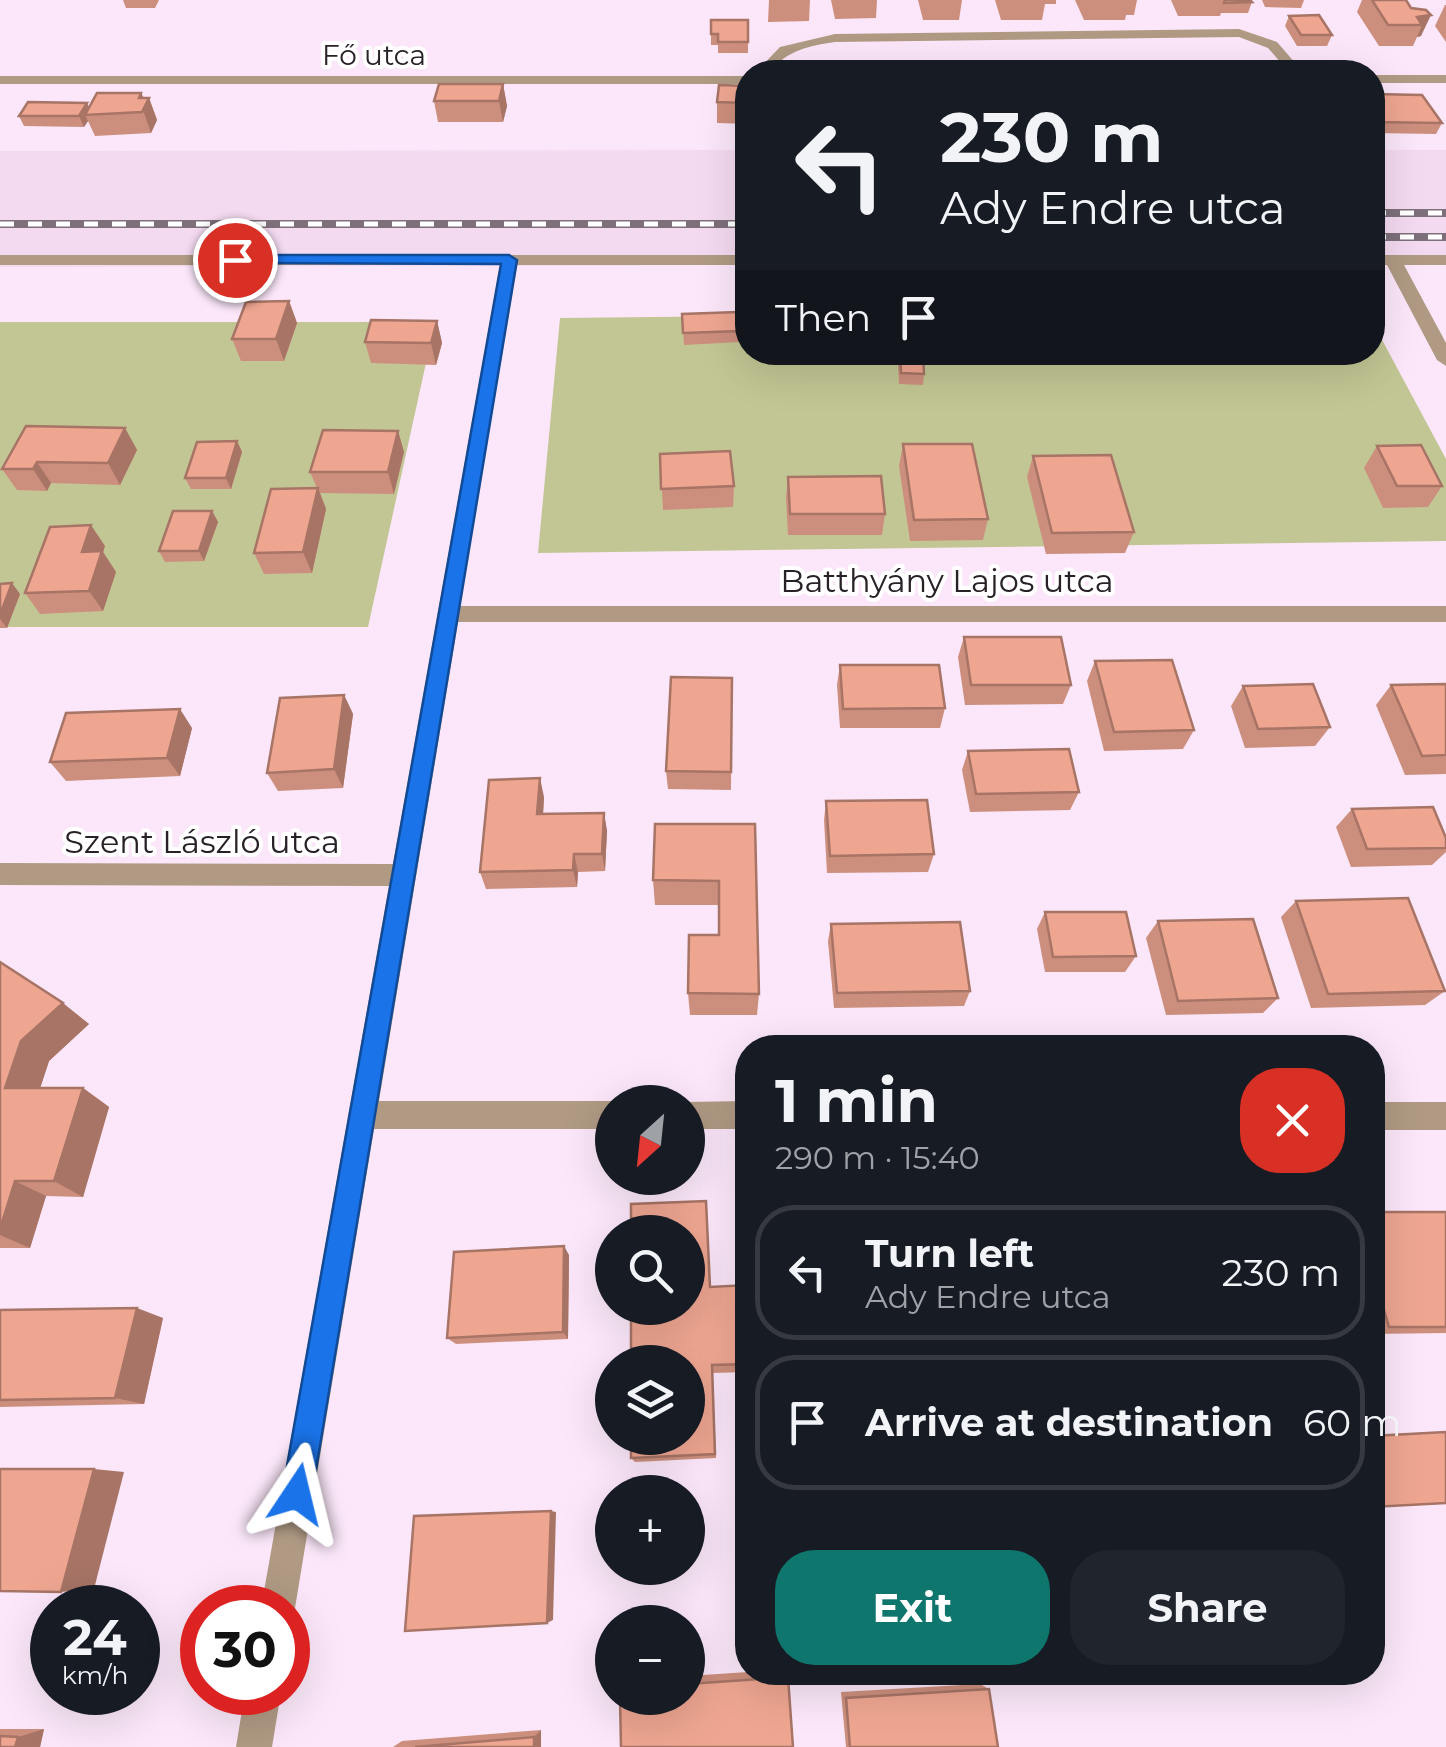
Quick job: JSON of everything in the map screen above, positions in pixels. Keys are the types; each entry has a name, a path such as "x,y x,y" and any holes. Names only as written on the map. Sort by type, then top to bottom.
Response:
{"street":[{"path":"771,60 796,44 835,38 1239,33 1262,37 1279,48 1288,60"},
{"path":"1385,79 1446,79"},
{"name":"Fő utca","path":"0,80 735,80"},
{"path":"0,260 735,260"},
{"path":"282,1585 509,260"},
{"path":"1385,260 1446,260"},
{"path":"1393,260 1446,360"},
{"name":"Batthyány Lajos utca","path":"448,614 1446,614"},
{"name":"Szent László utca","path":"0,874 403,875"},
{"path":"362,1115 595,1115"},
{"path":"705,1115 735,1115"},
{"path":"1385,1116 1446,1116"},
{"path":"254,1747 259,1715"}],"shaded area":[{"path":"735,150 735,265 0,267 0,151"},
{"path":"1385,150 1446,150 1446,263 1385,264"}],"green space":[{"path":"735,316 735,365 1385,365 1385,345 1446,459 1446,541 538,553 560,318"},
{"path":"0,322 435,322 368,627 0,627"}],"building":[{"path":"1250,0 1252,2 1224,3"},
{"path":"1372,0 1406,0 1411,8 1426,10 1431,15 1417,17 1422,25 1388,25"},
{"path":"1319,15 1332,35 1301,35 1289,16"},
{"path":"711,20 748,20 748,42 718,42 718,34 711,34"},
{"path":"439,84 503,84 499,101 434,101"},
{"path":"719,85 735,86 735,103 717,102"},
{"path":"97,93 141,93 139,98 149,98 142,112 85,115"},
{"path":"1385,94 1422,95 1442,123 1385,122"},
{"path":"28,102 87,103 79,116 19,116"},
{"path":"289,301 276,339 232,339 246,302"},
{"path":"735,312 735,331 683,333 682,314"},
{"path":"371,320 437,321 431,343 365,342"},
{"path":"901,365 924,365 924,374 901,373"},
{"path":"26,426 125,428 108,463 37,462 33,469 2,469"},
{"path":"323,430 398,431 388,472 310,472"},
{"path":"237,441 226,478 185,478 197,442"},
{"path":"903,444 972,444 988,519 914,520"},
{"path":"1421,445 1442,486 1397,486 1377,446"},
{"path":"730,451 734,486 661,489 660,454"},
{"path":"1111,455 1134,532 1052,533 1033,456"},
{"path":"881,476 885,514 790,514 788,477"},
{"path":"318,488 303,552 254,553 271,489"},
{"path":"173,511 212,511 199,551 159,551"},
{"path":"91,525 82,552 102,551 89,591 25,593 50,527"},
{"path":"12,583 0,615 0,584"},
{"path":"964,637 1061,637 1071,685 971,685"},
{"path":"1172,660 1194,730 1114,732 1095,661"},
{"path":"840,665 939,665 945,708 843,709"},
{"path":"671,677 732,678 731,772 666,771"},
{"path":"1313,684 1330,727 1258,729 1243,686"},
{"path":"1446,684 1446,755 1422,756 1391,685"},
{"path":"344,695 334,769 267,773 280,698"},
{"path":"180,709 167,758 50,762 66,713"},
{"path":"1069,749 1079,792 976,794 968,751"},
{"path":"540,778 537,814 604,813 602,854 574,854 573,870 480,872 489,780"},
{"path":"927,800 934,854 830,856 826,801"},
{"path":"1433,807 1446,838 1446,848 1367,849 1352,809"},
{"path":"655,824 755,824 759,994 688,993 689,935 719,935 719,881 653,880"},
{"path":"1408,898 1445,991 1328,994 1296,901"},
{"path":"1045,912 1126,912 1136,956 1053,957"},
{"path":"1253,919 1278,998 1178,1001 1158,921"},
{"path":"960,922 970,991 837,993 831,924"},
{"path":"0,962 63,1003 21,1041 5,1088 83,1088 54,1181 15,1181 0,1229"},
{"path":"706,1201 710,1287 735,1286 735,1364 712,1365 715,1454 705,1454 705,1345 631,1345 631,1325 705,1325 705,1215 631,1215 631,1204"},
{"path":"1385,1212 1446,1212 1446,1327 1389,1327 1385,1313"},
{"path":"564,1246 563,1332 447,1338 454,1252"},
{"path":"137,1308 115,1398 0,1400 0,1310"},
{"path":"1446,1432 1446,1503 1385,1506 1385,1435"},
{"path":"631,1455 694,1455 631,1458"},
{"path":"0,1469 94,1469 63,1585 30,1585 30,1591 0,1591"},
{"path":"551,1511 547,1623 405,1631 414,1516"},
{"path":"705,1683 789,1685 793,1747 621,1747 620,1715 705,1715"},
{"path":"989,1689 998,1747 850,1747 846,1698"},
{"path":"0,1736 18,1737 15,1747 0,1747"},
{"path":"534,1737 534,1747 415,1747"}],"railway":[{"path":"1385,213 1446,213"},
{"path":"0,224 735,224"},
{"path":"1385,237 1446,237"}],"route":[{"path":"235,260 509,260 297,1494"}]}
